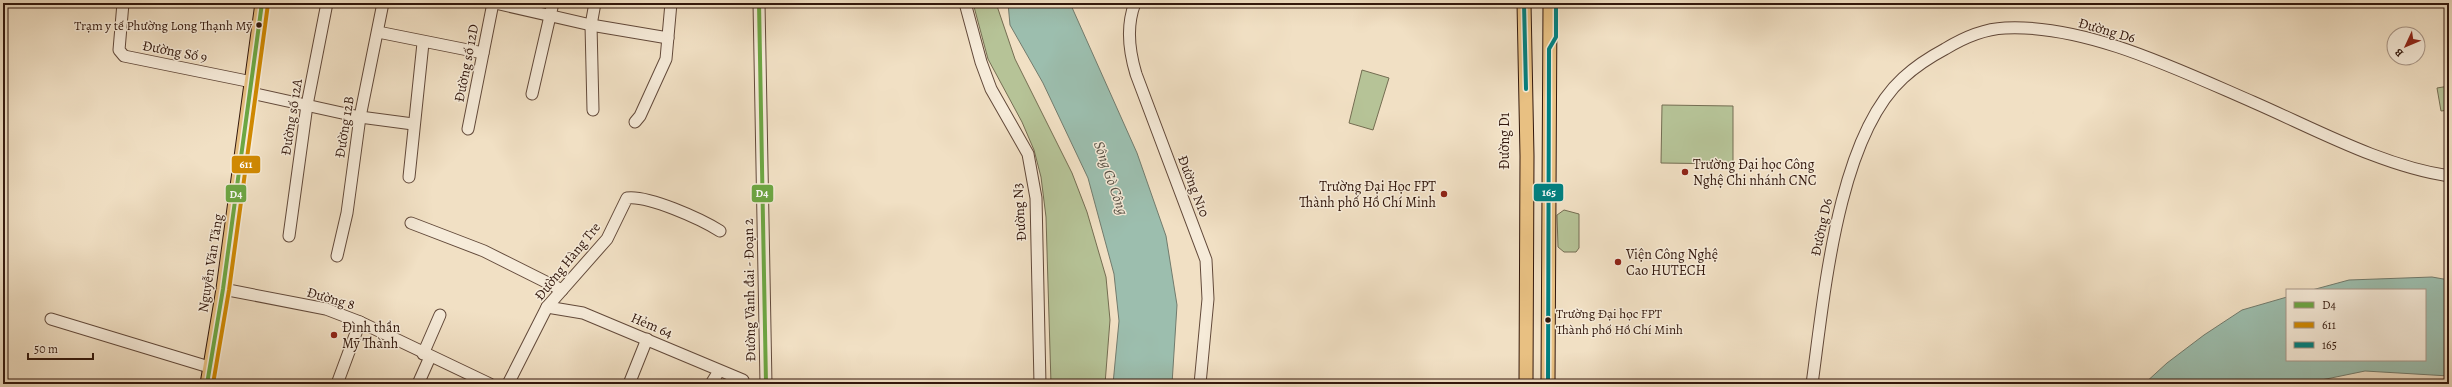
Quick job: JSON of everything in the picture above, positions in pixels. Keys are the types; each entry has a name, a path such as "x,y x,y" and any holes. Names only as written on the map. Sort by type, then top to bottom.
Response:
{"main road":[{"name":"Nguyễn Văn Tăng","path":"206,384 223,289 252,88 262,3"},
{"path":"1548,384 1550,3"},
{"path":"1549,49 1556,37 1556,3"},
{"name":"Đường D1","path":"1524,5 1527,273 1526,384"},
{"path":"1527,320 1548,320"},
{"name":"Đường D1","path":"1519,384 1519,370 1526,360"},
{"path":"1548,362 1556,374 1556,384"}],"street":[{"name":"Đường Số 9","path":"123,3 119,50 124,56 252,88 307,105 360,117 413,124"},
{"name":"Đường số 12A","path":"289,236 307,105 326,3"},
{"name":"Đường 12B","path":"337,256 346,213 360,117 383,3"},
{"path":"494,3 551,17 668,38"},
{"name":"Đường số 12D","path":"468,129 494,3"},
{"path":"532,94 553,3"},
{"path":"593,110 591,25 595,3"},
{"path":"635,122 640,116 666,59 672,3"},
{"name":"Đường Vành đai - Đoạn 2","path":"759,3 766,384"},
{"name":"Đường N3","path":"965,3 981,62 991,89 1028,154 1036,198 1040,384"},
{"name":"Đường N10","path":"1134,3 1129,42 1136,74 1206,260 1208,299 1200,384"},
{"name":"Đường D6","path":"1812,384 1828,272 1844,193 1865,136 1877,112 1902,79 1929,57 1968,36 2004,28 2051,31 2101,41 2204,81 2385,159 2423,172 2449,176"},
{"path":"378,32 423,43 483,53"},
{"path":"409,177 413,124 423,43"},
{"name":"Đường Hàng Tre","path":"508,384 546,307 607,239 626,198 637,196 651,200 720,231"},
{"path":"411,223 484,250 562,290"},
{"name":"Đường 8","path":"223,289 326,309 360,322 427,356 490,384"},
{"name":"Hẻm 64","path":"546,307 583,313 743,380"},
{"path":"418,384 440,314"},
{"path":"51,319 209,367"},
{"path":"337,384 360,322"},
{"path":"629,384 647,339"},
{"path":"712,384 719,371"}],"shaded area":[{"path":"973,3 996,3 1015,59 1072,173 1087,212 1106,277 1110,320 1105,384 1051,384 1046,217 1041,177 1034,150 1022,122 988,59"},
{"path":"1362,70 1389,78 1373,130 1349,123"},
{"path":"2449,86 2449,110 2441,111 2437,88"},
{"path":"1662,105 1733,106 1733,164 1661,163"},
{"path":"1564,210 1579,214 1579,248 1576,252 1564,252 1558,247 1557,215"}],"water":[{"name":"Sông Gò Công","path":"1008,3 1070,3 1137,153 1166,236 1177,305 1172,384 1113,384 1119,321 1114,274 1088,178 1043,83 1010,25"},
{"path":"2432,277 2449,280 2449,376 2365,371 2302,384 2144,384 2167,363 2204,335 2242,310 2286,297 2286,361 2426,361 2426,289 2316,289 2349,280"}],"transit line":[{"name":"D4","path":"207,384 223,289 262,3"},
{"name":"D4","path":"759,3 766,384"},
{"name":"165","path":"1524,3 1526,89"},
{"name":"165","path":"1548,384 1549,49 1556,37 1556,3"},
{"name":"611","path":"213,384 229,290 268,4"}],"place":[{"name":"Trạm y tế Phường Long Thạnh Mỹ","path":"259,25"},
{"name":"Trường Đại học Công Nghệ Chi nhánh CNC","path":"1685,172"},
{"name":"Trường Đại Học FPT Thành phố Hồ Chí Minh","path":"1444,194"},
{"name":"Viện Công Nghệ Cao HUTECH","path":"1618,262"},
{"name":"Trường Đại học FPT Thành phố Hồ Chí Minh","path":"1548,320"},
{"name":"Đình thần Mỹ Thành","path":"334,335"}]}
